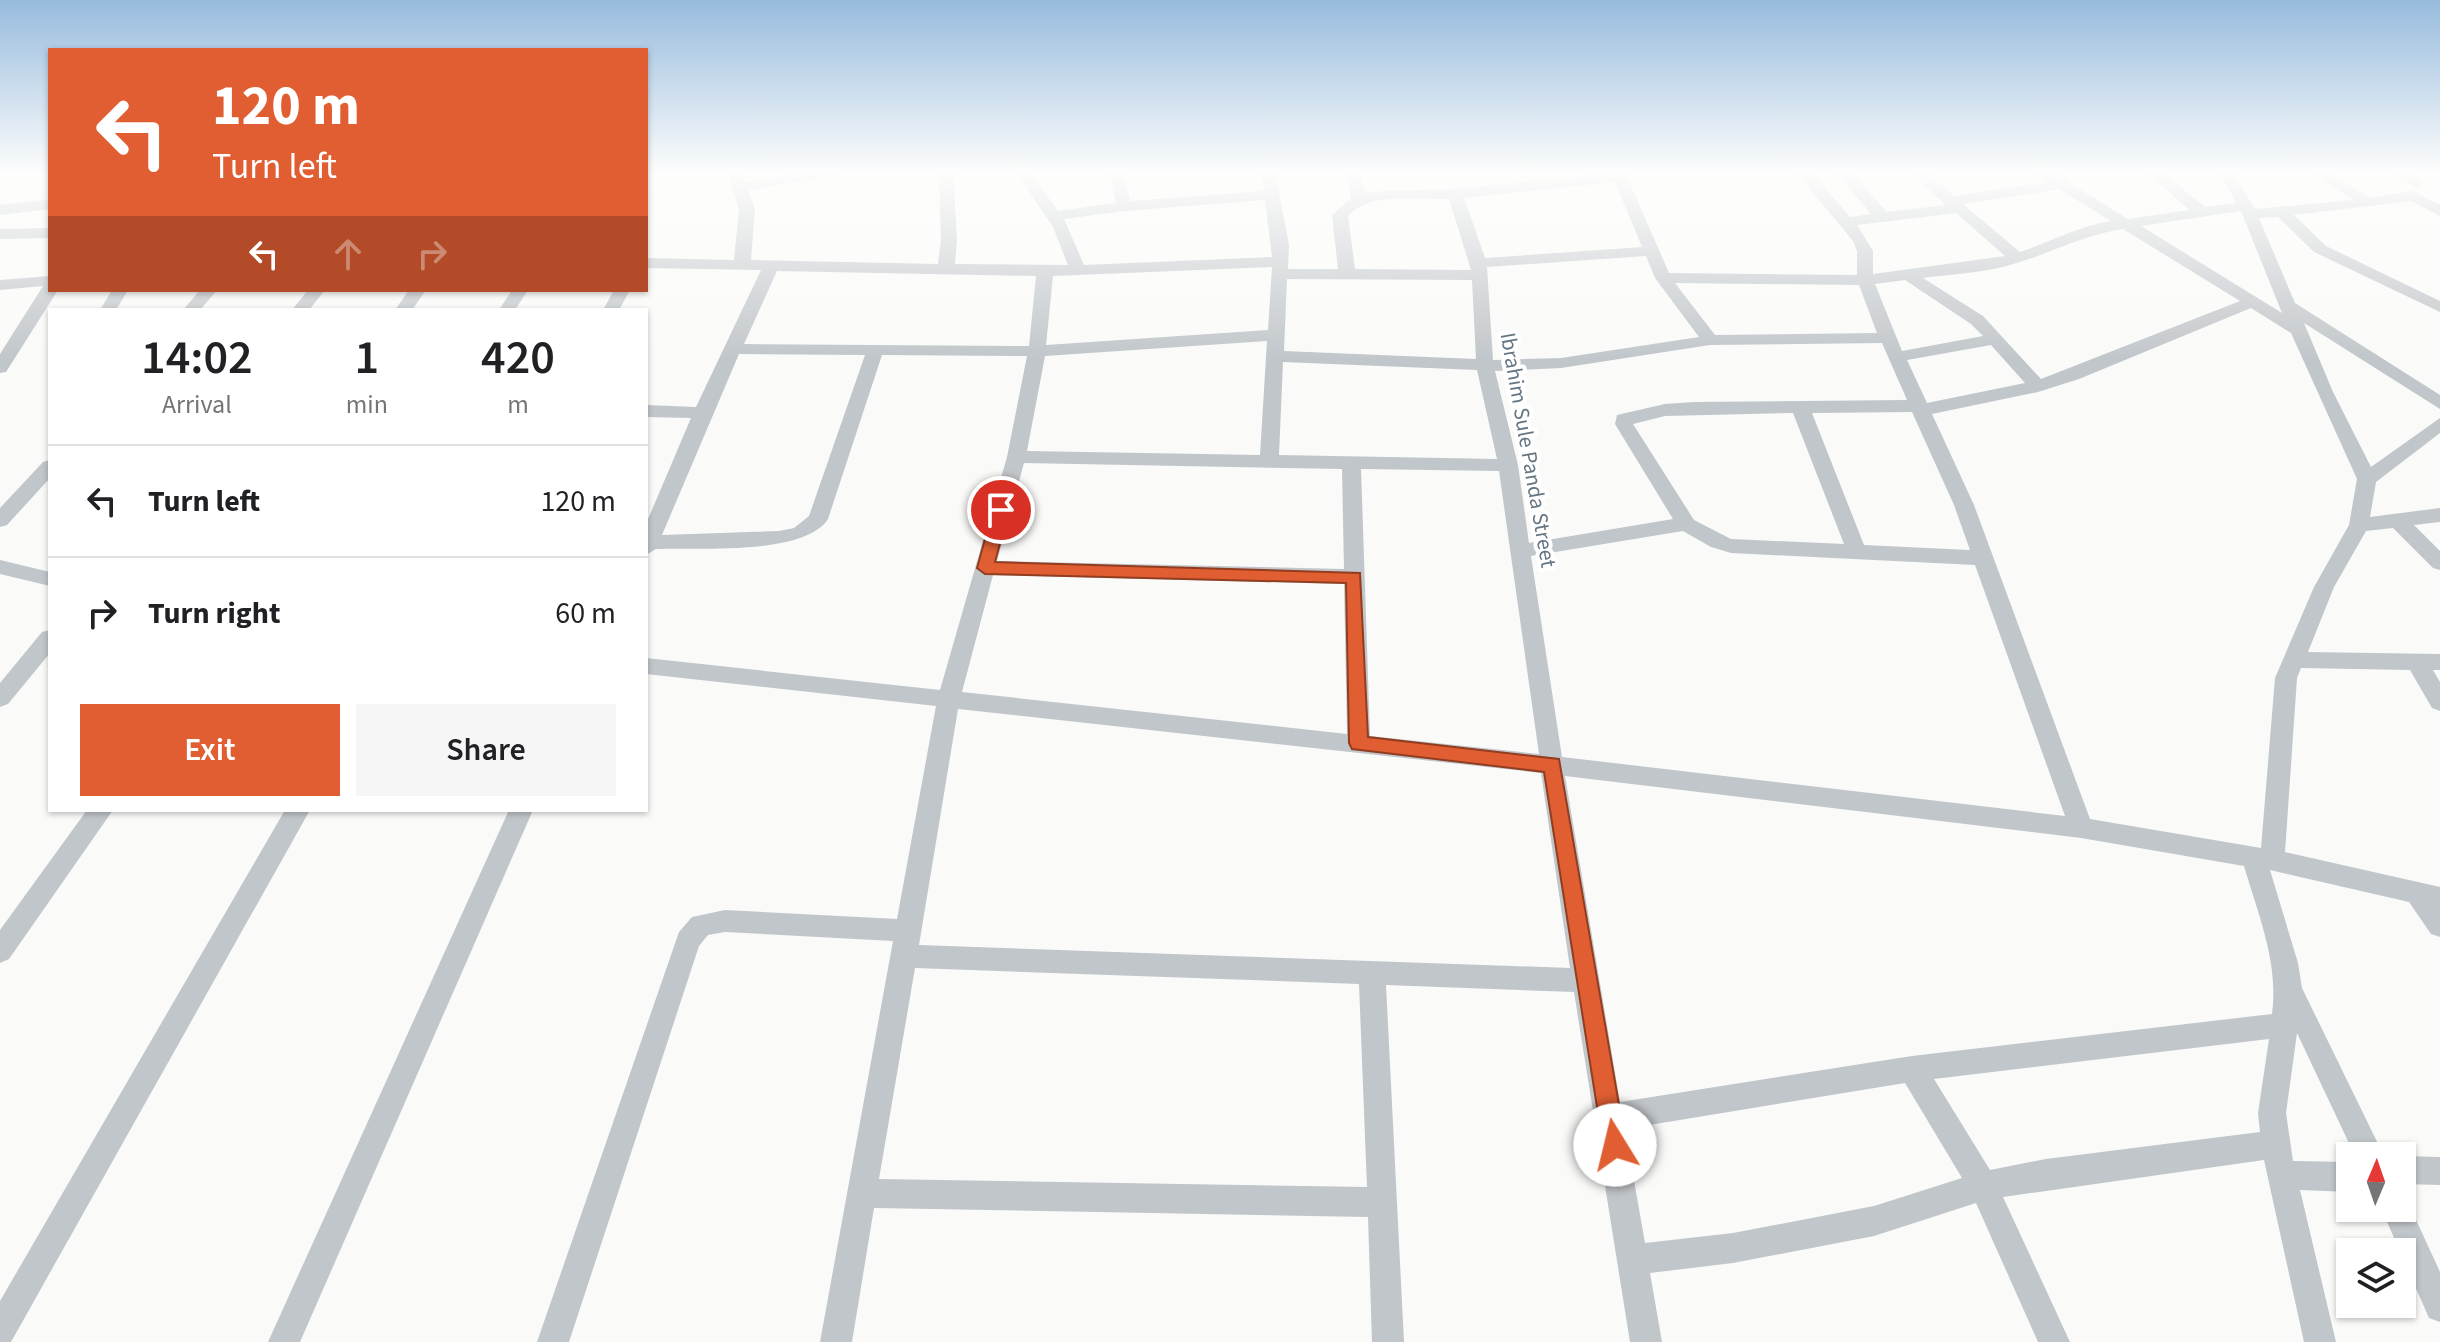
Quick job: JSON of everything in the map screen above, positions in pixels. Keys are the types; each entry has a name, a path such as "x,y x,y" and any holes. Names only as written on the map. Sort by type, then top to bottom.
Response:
{"street":[{"path":"742,265 745,235"},
{"path":"946,269 949,235"},
{"path":"1062,235 1078,270"},
{"path":"1269,459 1279,235"},
{"path":"1342,235 1347,275"},
{"name":"Ibrahim Sule Panda Street","path":"1468,235 1479,269 1485,366 1508,465 1585,980 1611,1117 1646,1342"},
{"path":"1643,235 1663,278 1710,340"},
{"path":"1855,235 1865,251 1865,280 1896,357 1964,505 2081,828"},
{"path":"1991,235 2017,258"},
{"path":"1663,278 1865,280 2017,258 2077,235"},
{"path":"2143,235 2298,330"},
{"path":"2259,235 2324,392 2367,479 2359,525 2324,587 2286,678 2263,858 2289,989 2363,1142"},
{"path":"2305,235 2320,249 2440,307"},
{"path":"648,263 1045,271 1280,268 1347,275 1479,269 1649,251"},
{"path":"771,266 703,413 648,545 779,538 799,535 810,529 818,519 875,351"},
{"path":"836,1342 949,698 1016,457 1037,351 1045,271"},
{"path":"1905,273 1977,320 2038,386"},
{"path":"0,285 48,281"},
{"path":"0,368 48,292"},
{"path":"193,308 207,292"},
{"path":"302,308 315,292"},
{"path":"1983,558 1721,544 1687,525 1624,419 1665,410 1694,408 1920,408 2038,386 2073,375 2252,302"},
{"path":"2290,307 2440,403"},
{"path":"735,349 1037,351 1277,335"},
{"path":"1275,356 1485,366 1561,363 1710,340 1888,338"},
{"path":"1896,357 1996,339"},
{"path":"1801,409 1857,552"},
{"path":"648,411 703,413"},
{"path":"2367,479 2440,424"},
{"path":"1016,457 1508,465"},
{"path":"1351,461 1359,743"},
{"path":"0,520 48,468"},
{"path":"2359,525 2440,515"},
{"path":"2399,522 2440,563"},
{"path":"1521,551 1687,525"},
{"path":"0,567 48,579"},
{"path":"985,568 1354,577"},
{"path":"0,698 48,640"},
{"path":"2293,660 2429,662 2440,702"},
{"path":"648,666 1359,743 2081,828 2263,858 2429,896 2440,926"},
{"path":"0,951 100,812"},
{"path":"0,1331 297,812"},
{"path":"284,1342 520,812"},
{"path":"553,1342 688,940 701,925 725,921 906,944 1372,973 1585,980"},
{"path":"1372,973 1388,1342"},
{"path":"2289,989 2272,1113 2275,1144 2320,1342"},
{"path":"1611,1117 1912,1069 2283,1025"},
{"path":"1912,1069 1983,1186 2054,1342"},
{"path":"1631,1260 1733,1248 1874,1221 1983,1186 2046,1174 2275,1144"},
{"path":"2416,1170 2440,1171"},
{"path":"2282,1175 2336,1177"},
{"path":"862,1193 1382,1202"},
{"path":"2402,1222 2440,1307"}],"route":[{"path":"1001,510 985,568 1354,577 1359,743 1552,765 1589,1005 1615,1145"}]}
